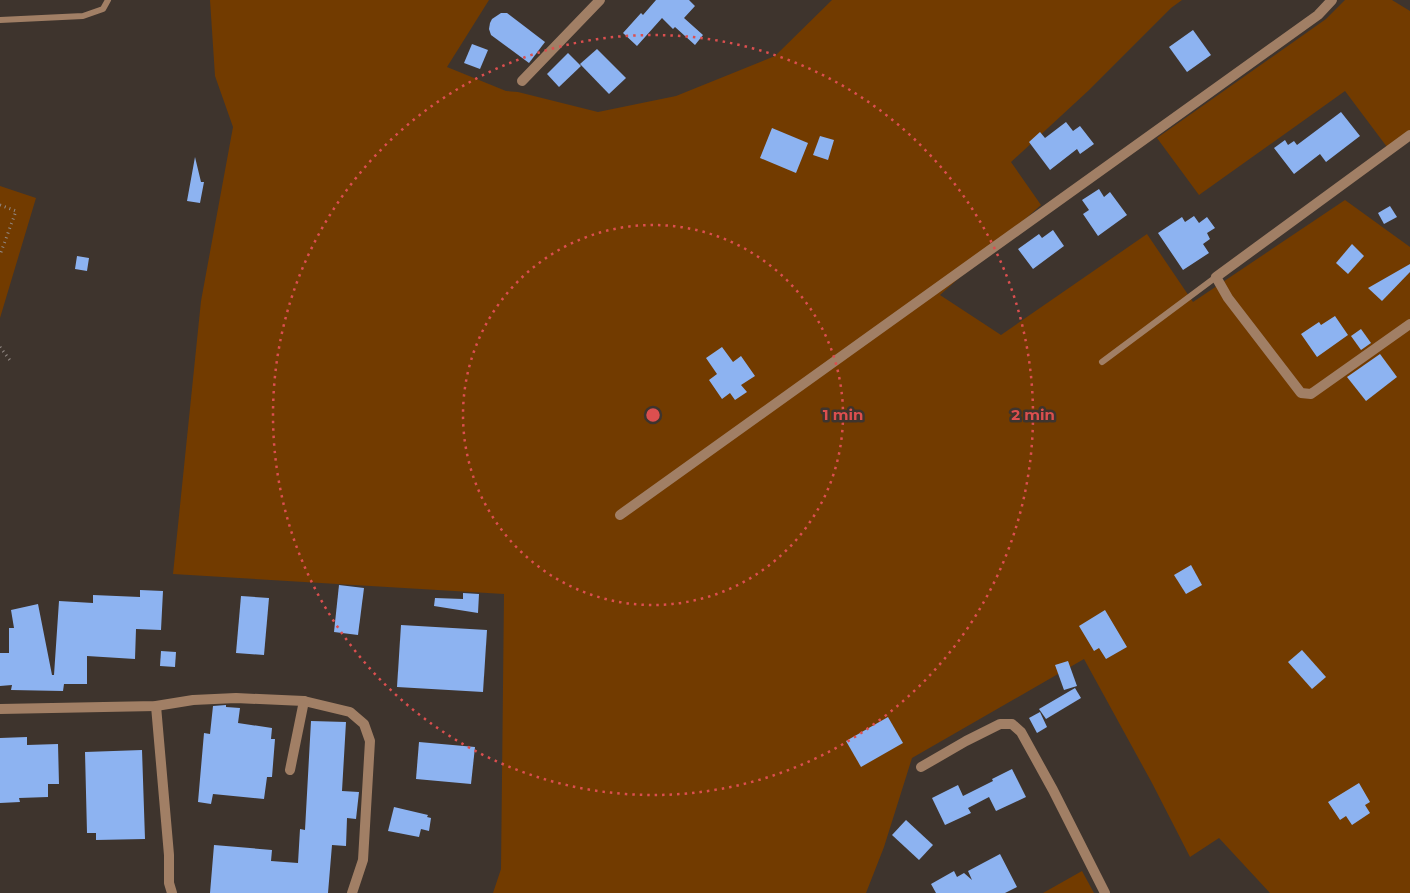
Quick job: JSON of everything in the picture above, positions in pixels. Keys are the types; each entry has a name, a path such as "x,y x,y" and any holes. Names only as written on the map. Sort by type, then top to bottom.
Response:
{"street":[{"path":"522,81 600,0"},
{"path":"620,515 1318,15 1332,0"},
{"path":"1410,136 1216,277 1228,298 1301,393 1311,394 1410,324"},
{"path":"0,709 156,706 193,700 236,698 304,701 350,712 364,724 370,741 363,860 352,893"},
{"path":"290,770 304,701"},
{"path":"156,706 169,854 169,883 172,893"},
{"path":"921,767 1000,724 1012,724 1020,732 1053,790 1105,893"}],"lane":[{"path":"0,20 83,16 103,9 108,0"},
{"path":"1102,362 1216,277"}],"path":[{"path":"0,205 16,211 0,255"},
{"path":"0,346 12,363"}],"shaded area":[{"path":"210,0 489,0 447,67 506,91 518,92 598,112 676,96 775,56 832,0 1182,0 1171,8 1088,91 1011,162 1041,205 940,295 1001,335 1147,234 1193,302 1345,200 1410,247 1410,893 1270,893 1219,838 1190,857 1084,659 912,758 884,847 866,893 493,893 501,869 504,594 173,574 201,301 233,127 215,76"},
{"path":"1345,0 1392,0 1410,11 1410,130 1387,147 1345,91 1199,195 1157,138 1326,19"},
{"path":"0,186 36,198 0,318"},
{"path":"1082,871 1094,893 1043,893"}],"building":[{"path":"656,0 689,0 695,6 684,18 703,35 695,45 675,27 673,29 662,18 637,46 623,33"},
{"path":"501,13 507,13 545,42 529,63 491,35 490,23 492,19"},
{"path":"1193,30 1211,55 1187,72 1169,47"},
{"path":"472,44 488,50 480,69 464,63"},
{"path":"597,49 626,78 609,94 580,64"},
{"path":"568,53 581,66 559,87 547,74"},
{"path":"1341,112 1360,136 1326,162 1320,154 1294,174 1274,148 1285,140 1288,145 1294,141 1297,145"},
{"path":"1066,122 1073,131 1080,126 1094,144 1080,154 1077,149 1050,170 1029,142 1040,132 1045,138"},
{"path":"772,128 808,143 796,173 760,158"},
{"path":"820,136 834,140 828,160 813,155"},
{"path":"195,157 201,182 204,182 200,203 187,201"},
{"path":"1099,189 1104,197 1110,192 1127,215 1098,236 1083,214 1089,210 1082,200"},
{"path":"1390,206 1397,217 1384,224 1378,213"},
{"path":"1194,216 1199,223 1207,217 1215,228 1207,233 1210,239 1203,244 1209,253 1183,270 1158,233 1182,217 1185,222"},
{"path":"1053,230 1064,246 1033,269 1018,249 1039,234 1042,238"},
{"path":"1352,244 1364,256 1348,274 1336,263"},
{"path":"77,256 89,258 87,271 75,269"},
{"path":"1410,264 1410,272 1382,301 1368,288"},
{"path":"1335,316 1348,335 1317,357 1301,334 1319,322 1321,325"},
{"path":"1361,329 1371,343 1361,350 1351,336"},
{"path":"722,347 733,362 741,356 755,376 741,385 747,392 735,400 730,393 722,399 709,380 717,374 706,358"},
{"path":"1380,354 1397,377 1366,401 1347,377"},
{"path":"1191,565 1202,585 1186,594 1174,575"},
{"path":"339,585 364,588 358,635 334,632"},
{"path":"140,590 163,591 161,630 136,629 135,659 87,656 87,684 64,684 63,691 11,690 12,685 0,686 0,653 9,653 9,628 14,628 11,610 38,604 52,675 54,675 59,601 93,603 93,595 140,597"},
{"path":"463,593 479,594 478,613 434,606 435,598 463,599"},
{"path":"241,596 269,598 264,655 236,653"},
{"path":"1105,610 1127,647 1106,659 1099,648 1094,651 1079,626"},
{"path":"401,625 487,630 483,692 397,687"},
{"path":"1302,650 1326,677 1312,689 1288,662"},
{"path":"161,651 176,652 175,667 160,666"},
{"path":"1068,661 1077,686 1064,690 1055,665"},
{"path":"1075,688 1081,698 1046,719 1039,709"},
{"path":"226,705 226,707 240,708 238,723 272,728 271,739 275,739 272,777 267,777 264,799 213,794 211,804 198,802 204,733 210,734 213,706"},
{"path":"1040,712 1047,727 1037,733 1029,718"},
{"path":"888,717 903,743 861,767 846,741"},
{"path":"311,721 346,722 342,791 359,792 356,819 347,818 346,846 332,845 328,893 210,893 214,845 272,850 271,861 298,863 300,829 305,830"},
{"path":"27,737 27,745 58,744 59,784 48,784 48,797 19,798 20,802 0,803 0,738"},
{"path":"419,742 475,747 471,784 416,779"},
{"path":"142,750 145,839 96,840 96,833 87,833 85,752"},
{"path":"1012,769 1026,797 996,811 989,797 968,808 971,813 945,825 932,798 958,785 963,796"},
{"path":"1359,783 1370,802 1365,805 1370,813 1352,825 1346,816 1340,820 1328,802"},
{"path":"394,807 428,815 427,817 431,818 429,831 421,829 419,837 388,831"},
{"path":"906,820 933,845 919,860 892,835"},
{"path":"1000,854 1017,887 1005,893 936,893 931,884 954,871 957,877 964,873 972,880 968,871"}]}
